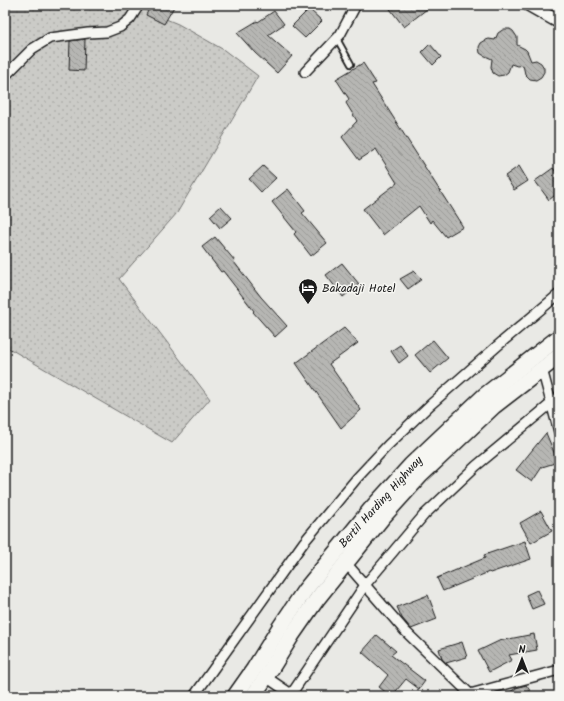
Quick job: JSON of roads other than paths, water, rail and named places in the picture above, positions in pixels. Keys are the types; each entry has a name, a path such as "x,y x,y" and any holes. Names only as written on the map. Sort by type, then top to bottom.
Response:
{"main road":[{"name":"Bertil Harding Highway","path":"235,696 305,590 371,509 411,465 484,396 559,337"},
{"name":"Bertil Harding Highway","path":"253,696 313,605 382,518 421,475 494,406 559,356"}],"street":[{"path":"5,76 32,49 50,38 107,32 120,27 130,19 139,5"},
{"path":"305,72 340,35 356,5"},
{"path":"529,5 559,22"},
{"path":"194,696 304,542 357,478 388,445 430,405 559,294"},
{"path":"542,369 559,432"},
{"path":"266,677 292,695 365,585 424,515 476,466 559,397"},
{"path":"346,563 405,631 471,695 559,670"}],"lane":[{"path":"336,39 351,64"}],"place":[{"name":"Bakadaji Hotel","path":"308,305"}]}
